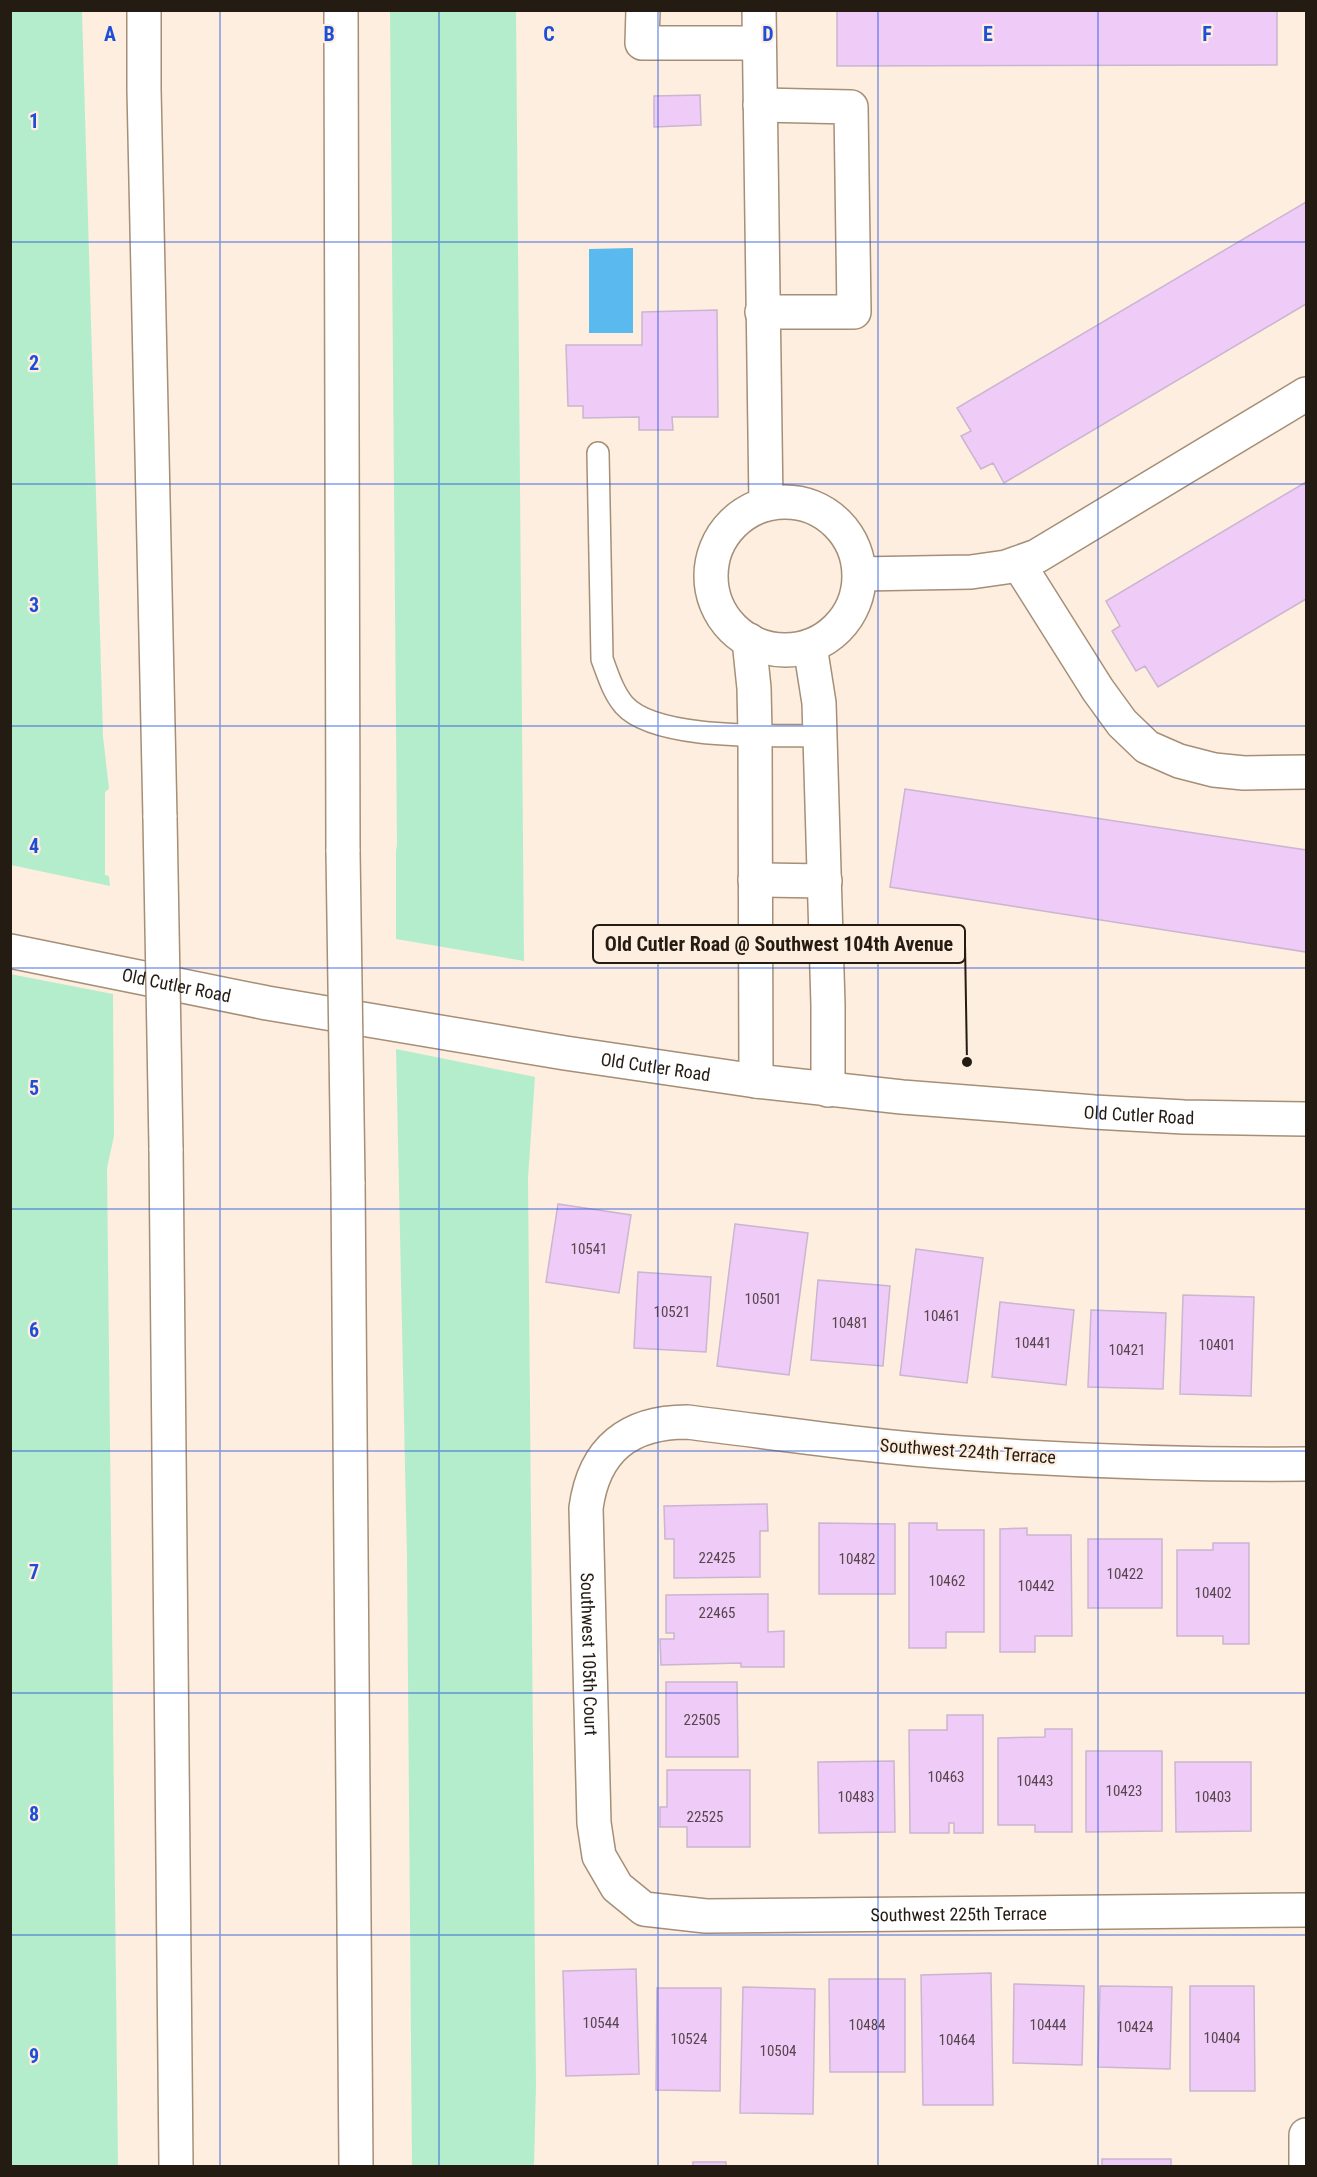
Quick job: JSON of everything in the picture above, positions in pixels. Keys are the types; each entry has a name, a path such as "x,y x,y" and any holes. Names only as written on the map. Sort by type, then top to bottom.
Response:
{"main road":[{"path":"138,10 144,90"},
{"path":"144,10 166,1148 176,2166"},
{"path":"341,10 343,852 356,2166"},
{"path":"643,10 642,43 758,43"},
{"path":"759,10 766,504"},
{"path":"760,105 851,107 854,312 762,312"},
{"path":"860,574 971,572 1018,564 1037,556 1306,394"},
{"path":"788,501 811,506 831,517 846,532 856,552 860,574 856,598 846,618 830,635 810,646 789,650 768,648 749,640 729,625 716,604 710,579 714,554 725,532 743,514 766,504 788,501"},
{"path":"1018,564 1098,690 1122,723 1148,747 1179,762 1214,770 1244,773 1306,772"},
{"path":"749,640 754,688 755,734 756,1081"},
{"path":"810,646 819,703 825,880 828,1090"},
{"path":"755,880 825,880"},
{"name":"Old Cutler Road","path":"10,951 267,1003 565,1053 756,1081 828,1090 1094,1112 1184,1117 1306,1119"},
{"name":"Southwest 224th Terrace","path":"632,1432 672,1422 687,1422 962,1453 1161,1463 1306,1464"},
{"name":"Southwest 105th Court","path":"618,1887 599,1856 594,1823 586,1508 592,1482 604,1457 616,1442 632,1432"},
{"name":"Southwest 225th Terrace","path":"618,1887 645,1909 706,1916 1306,1910"},
{"path":"1306,2135 1306,2166"}],"lane":[{"path":"598,453 602,659 610,684 625,706 648,721 683,730 820,736"}],"green space":[{"path":"11,10 82,11 103,736 109,789 105,792 105,875 109,876 110,886 11,865"},
{"path":"390,11 516,11 524,961 396,939"},
{"path":"10,974 113,994 114,1136 107,1168 118,2166 11,2166"},
{"path":"396,1049 535,1077 528,1178 536,2085 534,2166 412,2166 407,1558"}],"water":[{"path":"633,248 633,333 589,333 589,249"}],"building":[{"path":"837,10 1277,10 1277,65 837,66"},
{"path":"700,95 701,125 654,127 654,96"},
{"path":"1306,202 1306,304 1004,483 993,463 981,469 961,436 971,431 957,408"},
{"path":"717,310 718,417 672,417 673,430 639,430 639,417 583,418 583,406 568,406 566,345 642,345 642,312"},
{"path":"1306,482 1306,599 1158,687 1145,666 1136,671 1112,631 1120,626 1106,601"},
{"path":"905,789 1306,850 1306,952 890,887"},
{"path":"558,1204 631,1215 619,1293 546,1282"},
{"path":"735,1224 808,1233 789,1375 717,1366"},
{"path":"916,1249 983,1258 967,1383 900,1375"},
{"path":"638,1272 711,1277 706,1352 634,1348"},
{"path":"818,1280 890,1286 883,1366 811,1360"},
{"path":"1183,1295 1254,1297 1251,1396 1180,1394"},
{"path":"1000,1302 1074,1310 1066,1385 992,1377"},
{"path":"1091,1310 1166,1313 1163,1389 1088,1387"},
{"path":"767,1504 768,1531 760,1531 760,1577 674,1578 674,1539 665,1539 664,1506"},
{"path":"819,1523 895,1524 895,1594 819,1594"},
{"path":"909,1523 937,1523 937,1530 984,1530 984,1632 946,1632 946,1648 909,1648"},
{"path":"1027,1528 1027,1535 1071,1535 1072,1636 1035,1636 1035,1652 1000,1652 1000,1529"},
{"path":"1088,1539 1162,1539 1162,1608 1088,1608"},
{"path":"1213,1543 1249,1543 1249,1644 1223,1644 1223,1636 1177,1636 1177,1550 1213,1550"},
{"path":"768,1594 768,1632 784,1631 784,1667 741,1667 741,1663 661,1665 660,1639 674,1639 674,1633 666,1633 666,1595"},
{"path":"666,1682 737,1682 738,1757 666,1757"},
{"path":"947,1715 983,1715 983,1833 954,1833 954,1823 949,1823 949,1833 910,1833 909,1730 947,1730"},
{"path":"1045,1729 1072,1729 1072,1832 1035,1832 1035,1825 998,1825 998,1738 1045,1737"},
{"path":"1086,1751 1162,1751 1162,1831 1086,1832"},
{"path":"894,1761 895,1832 819,1833 818,1762"},
{"path":"1175,1762 1251,1762 1251,1831 1176,1832"},
{"path":"667,1770 750,1770 750,1847 687,1847 687,1827 660,1827 660,1807 667,1807"},
{"path":"636,1969 639,2074 566,2076 563,1971"},
{"path":"991,1973 993,2105 923,2105 921,1975"},
{"path":"829,1979 905,1979 905,2072 830,2072"},
{"path":"1014,1984 1084,1986 1082,2065 1013,2063"},
{"path":"1100,1986 1172,1987 1170,2069 1098,2067"},
{"path":"1190,1986 1254,1986 1255,2091 1190,2091"},
{"path":"743,1987 815,1989 813,2114 740,2113"},
{"path":"657,1988 721,1988 720,2091 656,2090"},
{"path":"1102,2159 1171,2159 1171,2166 1102,2166"},
{"path":"693,2162 726,2162 726,2166 693,2166"}],"place":[{"name":"Old Cutler Road @ Southwest 104th Avenue","path":"967,1062"}]}
